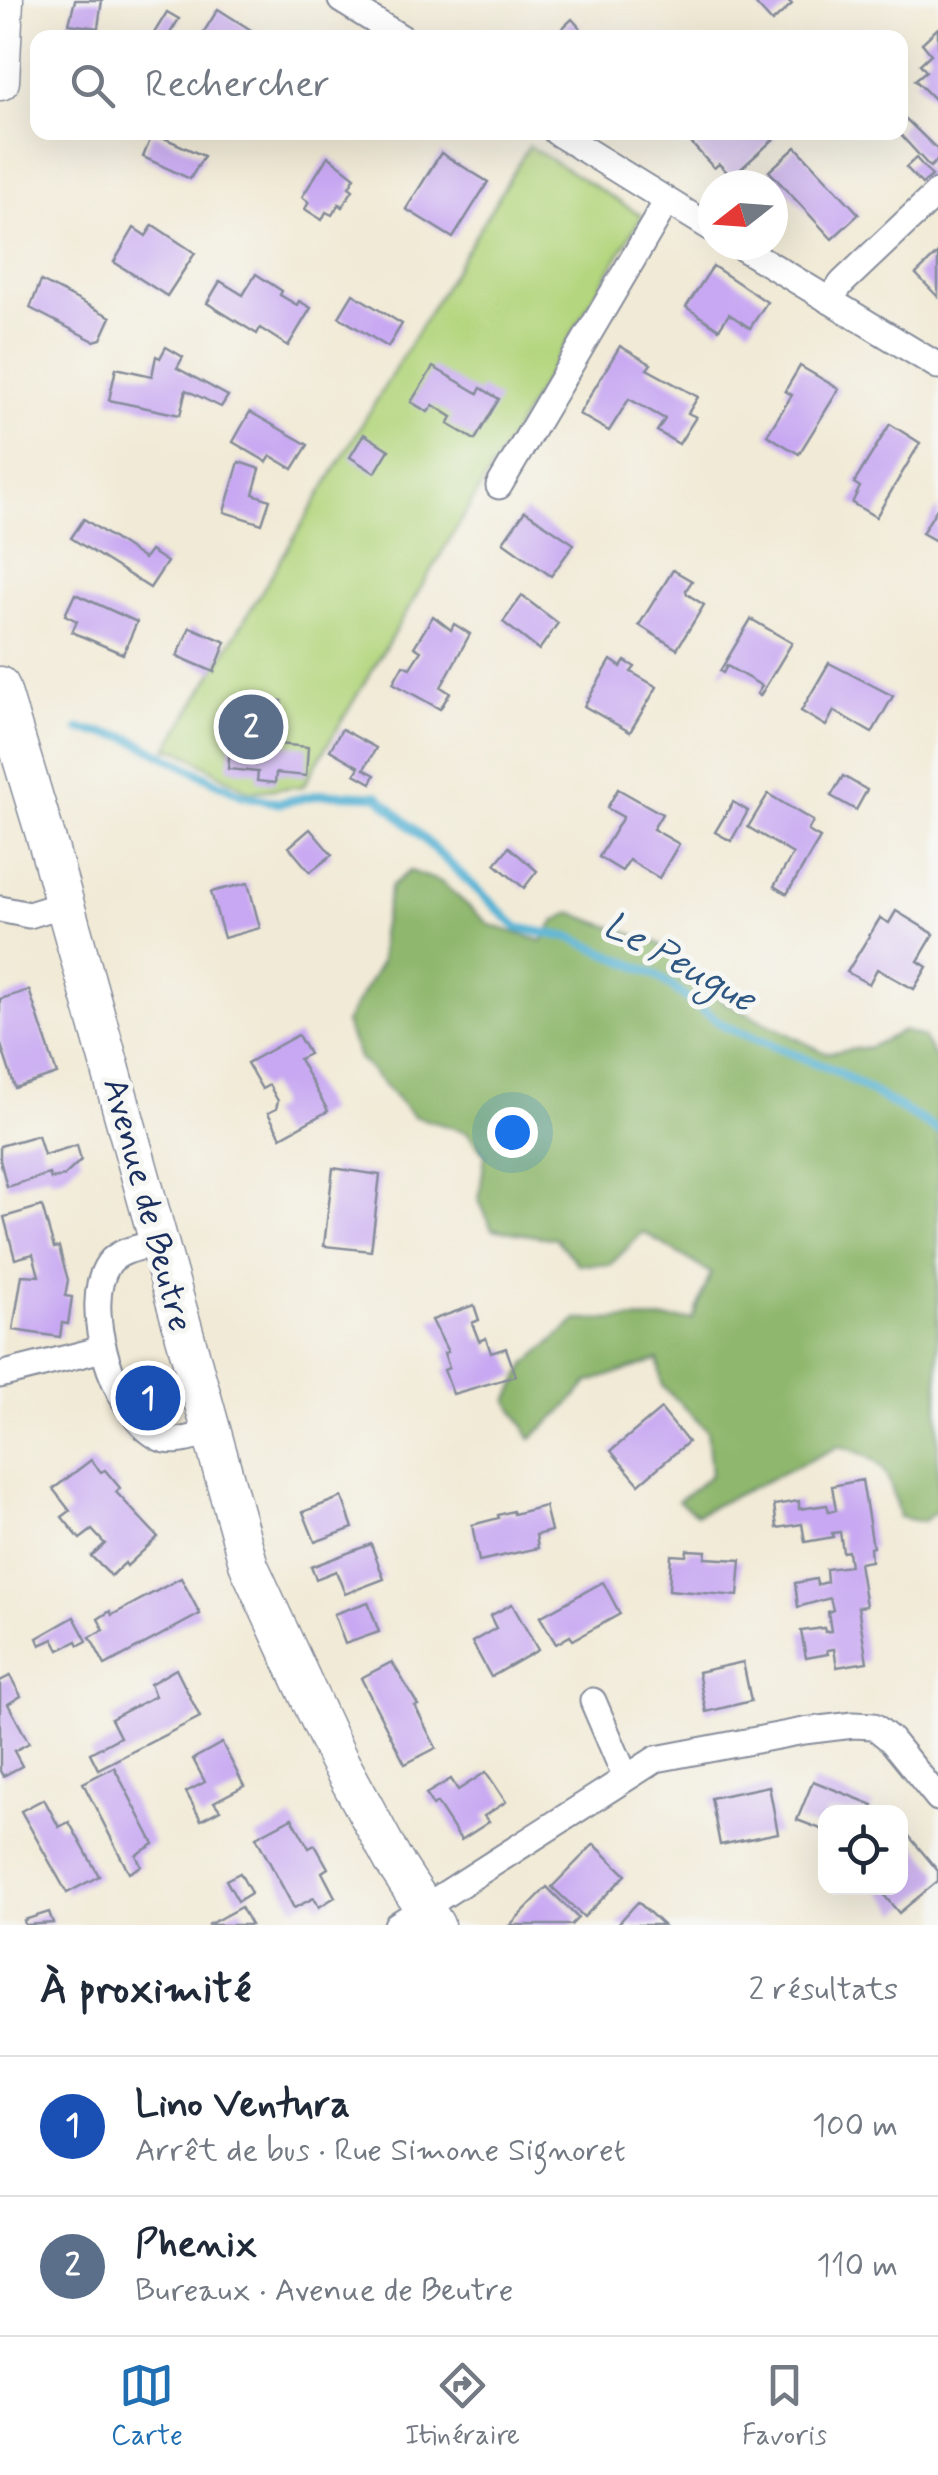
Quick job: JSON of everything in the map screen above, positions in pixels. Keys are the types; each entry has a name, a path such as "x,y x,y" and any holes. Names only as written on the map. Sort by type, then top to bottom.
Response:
{"street":[{"path":"0,81 4,0"},
{"path":"341,0 389,30"},
{"path":"569,140 698,220"},
{"path":"828,300 842,282 938,192"},
{"path":"499,486 667,201"},
{"path":"763,260 938,366"},
{"name":"Avenue de Beutre","path":"0,686 249,1566 289,1660 418,1919"},
{"path":"0,909 29,915 64,904"},
{"path":"158,1243 110,1261 101,1282 103,1349 123,1398 138,1420 158,1437 176,1442 210,1433"},
{"path":"0,1375 103,1349"},
{"path":"593,1701 625,1776"},
{"path":"418,1919 656,1758 804,1731 874,1726 891,1740 938,1798"}],"green space":[{"path":"529,146 642,216 303,786 250,792 179,750 167,749"},
{"path":"410,871 441,882 490,925 542,941 555,921 571,913 658,943 720,1000 826,1053 870,1047 903,1031 923,1037 938,1063 938,1510 923,1522 899,1517 882,1469 866,1456 839,1446 697,1514 678,1501 711,1475 707,1430 662,1386 658,1360 589,1382 531,1438 508,1401 526,1364 577,1320 693,1319 711,1273 643,1232 610,1265 578,1264 556,1239 492,1229 479,1200 485,1155 467,1132 413,1116 359,1058 345,1023 381,962 381,933 391,886"}],"building":[{"path":"75,0 102,0 98,28 69,24"},
{"path":"752,0 787,0 792,4 772,22"},
{"path":"218,9 251,30 205,30"},
{"path":"167,12 179,19 172,30 156,30"},
{"path":"572,19 582,30 560,30"},
{"path":"938,28 938,103 915,80 926,71 920,64 931,54 922,43"},
{"path":"908,121 938,150 938,160 930,167 905,140"},
{"path":"150,140 169,140 204,156 190,179 143,157"},
{"path":"688,140 773,140 740,170 725,170 719,164 714,168"},
{"path":"796,147 859,214 832,239 788,192 788,170 770,170"},
{"path":"441,153 488,182 453,238 406,209"},
{"path":"328,156 355,177 349,187 353,190 342,207 339,204 332,215 326,212 322,220 305,209 309,202 302,197"},
{"path":"916,158 932,176 922,184 906,167"},
{"path":"153,225 195,253 167,296 114,262 134,228 146,236"},
{"path":"938,253 938,297 916,274"},
{"path":"713,266 767,302 750,328 729,314 719,329 686,307"},
{"path":"256,274 282,291 280,295 311,308 288,346 260,328 257,334 207,303 220,281 243,295"},
{"path":"41,281 111,317 101,339 94,341 30,308"},
{"path":"353,294 402,324 388,347 339,317"},
{"path":"620,346 651,364 647,369 698,397 688,413 696,417 679,444 657,431 665,419 629,399 609,431 579,414"},
{"path":"166,347 183,357 177,368 228,396 221,407 186,390 180,415 109,400 116,368 152,376 156,356 160,358"},
{"path":"800,366 839,389 799,454 767,435 792,395 785,391"},
{"path":"433,367 478,393 481,388 499,399 475,440 448,424 452,417 433,405 428,412 411,402"},
{"path":"250,412 308,445 293,469 271,456 267,462 233,442"},
{"path":"890,424 920,443 876,517 852,503 860,487 854,483"},
{"path":"364,434 389,450 375,473 350,457"},
{"path":"239,462 260,469 253,494 270,500 262,524 224,512"},
{"path":"938,507 938,542 922,533"},
{"path":"525,511 574,544 551,576 503,542"},
{"path":"84,519 144,559 150,551 167,562 150,588 71,538"},
{"path":"673,570 692,581 687,594 704,605 677,649 639,625"},
{"path":"75,594 137,622 123,654 72,632 77,621 65,615"},
{"path":"522,596 558,623 539,650 503,622"},
{"path":"433,616 451,630 454,624 470,634 441,687 450,693 440,709 393,683 403,665 410,668 421,651 414,647"},
{"path":"751,619 792,643 760,696 757,694 762,686 727,666 723,673 720,671"},
{"path":"190,627 226,642 214,672 177,656"},
{"path":"611,660 621,667 625,661 635,667 631,672 657,687 630,732 584,706"},
{"path":"829,663 893,696 872,733 834,711 826,726 801,711"},
{"path":"235,697 282,701 278,744 308,747 306,776 276,773 275,783 257,781 258,772 228,769"},
{"path":"342,729 376,748 364,769 375,775 371,783 355,774 359,767 330,750"},
{"path":"843,776 867,790 856,810 831,796"},
{"path":"618,789 662,814 653,829 679,844 659,878 629,860 622,871 599,857 623,817 607,808"},
{"path":"768,794 813,821 808,831 820,838 787,894 774,886 793,854 748,827"},
{"path":"733,802 748,811 731,841 715,832"},
{"path":"310,829 332,855 310,872 289,847"},
{"path":"509,847 537,871 524,888 495,864"},
{"path":"248,883 260,928 224,938 211,892"},
{"path":"896,911 934,934 918,961 927,967 914,989 877,969 869,984 847,972 880,918 889,923"},
{"path":"29,990 57,1074 15,1088 0,1042 0,999"},
{"path":"298,1035 309,1054 299,1059 328,1111 281,1137 268,1113 276,1109 278,1101 269,1085 262,1089 247,1063"},
{"path":"38,1135 44,1155 77,1145 81,1160 64,1176 51,1179 49,1174 7,1187 0,1146"},
{"path":"333,1168 380,1175 371,1251 324,1246"},
{"path":"42,1206 68,1280 65,1296 72,1297 68,1324 62,1323 60,1337 13,1330 22,1275 39,1276 33,1254 15,1259 4,1217"},
{"path":"474,1305 479,1320 472,1323 479,1341 486,1338 491,1353 506,1348 516,1376 453,1394 444,1370 449,1368 444,1353 448,1352 432,1320"},
{"path":"661,1409 688,1442 639,1484 611,1451"},
{"path":"91,1460 101,1472 105,1470 120,1488 116,1492 158,1537 111,1576 91,1556 105,1544 92,1530 80,1539 62,1517 70,1511 53,1489"},
{"path":"862,1480 873,1547 871,1561 859,1563 866,1606 858,1607 867,1662 837,1667 834,1649 806,1658 801,1631 831,1631 830,1598 798,1607 795,1583 816,1579 817,1585 827,1582 826,1569 850,1566 848,1551 843,1552 840,1532 805,1542 802,1524 777,1528 774,1505 799,1501 799,1509 827,1505 829,1512 836,1510 832,1486"},
{"path":"342,1497 353,1528 315,1542 303,1512"},
{"path":"545,1506 551,1531 536,1535 538,1548 479,1561 472,1525 513,1511 514,1514"},
{"path":"371,1544 384,1579 345,1594 336,1571 316,1579 311,1567"},
{"path":"687,1550 706,1551 705,1558 741,1560 738,1596 669,1590 671,1555 686,1556"},
{"path":"181,1578 200,1614 105,1665 90,1637 104,1630 98,1619"},
{"path":"603,1582 620,1614 573,1640 570,1636 556,1644 540,1617"},
{"path":"368,1602 379,1632 345,1644 334,1614"},
{"path":"512,1604 538,1650 491,1677 472,1642 496,1628 490,1616"},
{"path":"74,1617 87,1641 79,1645 77,1641 59,1650 53,1639 40,1645 37,1638"},
{"path":"392,1662 418,1705 415,1706 436,1748 405,1764 361,1678"},
{"path":"743,1662 751,1701 706,1712 698,1672"},
{"path":"176,1669 200,1717 98,1769 90,1753 120,1737 111,1719 155,1696 150,1684"},
{"path":"10,1676 21,1696 8,1704 29,1743 14,1751 22,1766 3,1776 0,1681"},
{"path":"222,1743 244,1786 214,1802 220,1810 201,1820 186,1792 205,1782 193,1759"},
{"path":"114,1767 154,1844 136,1855 141,1866 129,1873 83,1783"},
{"path":"486,1772 506,1802 484,1816 489,1822 461,1840 437,1803 433,1806 426,1794 451,1779 458,1790"},
{"path":"813,1781 873,1805 818,1805 818,1828 797,1820"},
{"path":"769,1786 778,1833 720,1845 711,1798"},
{"path":"44,1799 59,1827 69,1822 99,1876 67,1893 21,1811"},
{"path":"292,1818 309,1848 315,1845 328,1868 322,1872 335,1897 319,1907 314,1898 294,1908 256,1837"},
{"path":"908,1835 938,1871 938,1881 899,1913 884,1895 908,1895"},
{"path":"594,1844 626,1875 584,1917 552,1887"},
{"path":"240,1873 251,1893 238,1901 226,1880"},
{"path":"547,1887 578,1918 571,1925 510,1925"},
{"path":"638,1902 663,1925 617,1925"},
{"path":"241,1907 251,1925 208,1925"},
{"path":"49,1912 53,1923 25,1925 24,1920"}],"waterway":[{"name":"Le Peugue","path":"79,729 127,737 242,795 279,803 322,794 378,796 518,928 572,938 656,975 726,1027 836,1071 938,1130"}],"place":[{"name":"Phenix","path":"251,727"},
{"name":"Lino Ventura","path":"148,1398"}]}
